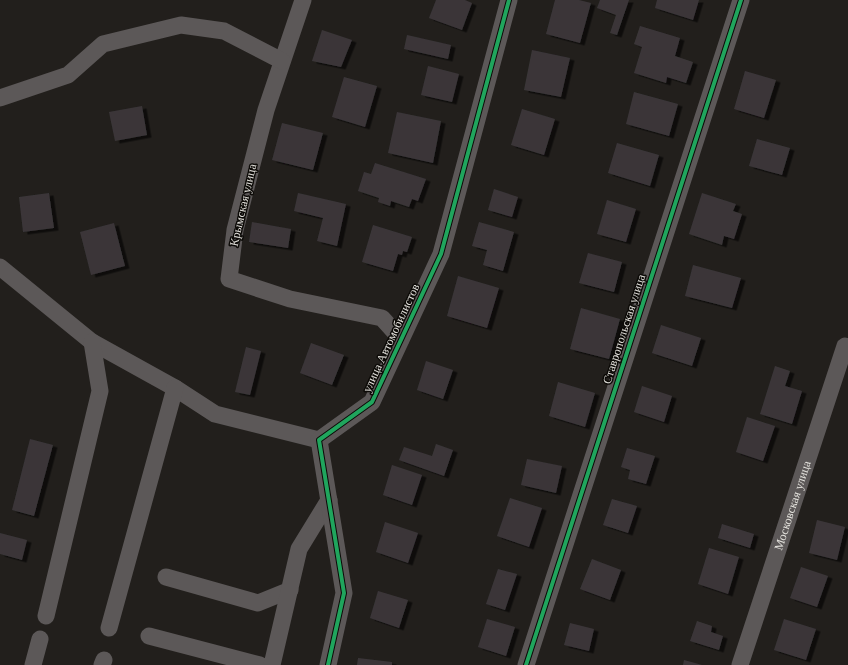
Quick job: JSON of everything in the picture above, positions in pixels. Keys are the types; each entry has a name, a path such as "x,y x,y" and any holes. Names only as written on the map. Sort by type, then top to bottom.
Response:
{"street":[{"name":"Крымская улица","path":"303,0 266,110 235,230 229,279 290,299 382,318 401,339"},
{"name":"улица Автомобилистов","path":"320,440 372,402 441,254 509,0"},
{"name":"Ставропольская улица","path":"526,665 741,0"},
{"path":"0,98 68,75 103,44 181,25 224,31 282,61"},
{"path":"0,266 92,342 175,388 215,414 320,440 344,593 328,665"},
{"path":"46,616 100,391 92,342"},
{"name":"Московская улица","path":"740,665 845,346"},
{"path":"109,628 175,388"},
{"path":"272,665 300,549 329,500"},
{"path":"166,577 258,603 290,590"},
{"path":"149,636 260,665"},
{"path":"33,665 40,639"}],"building":[{"path":"436,0 465,0 472,3 462,30 429,18"},
{"path":"555,0 579,0 591,3 580,43 546,34"},
{"path":"600,0 629,0 617,35 610,33 616,15 597,8"},
{"path":"657,0 699,0 693,20 655,8"},
{"path":"640,26 680,38 675,56 693,62 686,83 667,77 666,83 634,73 642,47 634,44"},
{"path":"322,30 352,40 341,67 312,61"},
{"path":"407,35 451,45 448,59 404,49"},
{"path":"532,50 570,58 561,97 524,90"},
{"path":"428,66 459,74 452,102 421,95"},
{"path":"745,71 776,80 764,118 734,109"},
{"path":"344,77 377,86 365,127 332,117"},
{"path":"634,92 678,104 669,136 626,124"},
{"path":"142,106 147,135 115,141 109,112"},
{"path":"522,109 555,119 544,155 511,145"},
{"path":"397,112 441,121 433,163 388,153"},
{"path":"282,123 323,133 313,170 272,160"},
{"path":"757,139 790,148 782,175 749,166"},
{"path":"617,143 659,155 650,186 608,173"},
{"path":"375,163 426,179 418,201 412,199 409,207 391,201 390,206 378,202 379,198 358,191 364,172 371,174"},
{"path":"494,189 518,197 512,217 488,210"},
{"path":"49,193 54,228 23,232 19,197"},
{"path":"298,193 346,204 337,246 317,241 323,218 294,211"},
{"path":"702,193 736,204 733,211 742,214 734,239 724,236 722,245 689,234"},
{"path":"607,200 636,209 626,242 597,234"},
{"path":"252,222 291,229 288,248 249,242"},
{"path":"479,222 514,232 503,271 483,265 487,250 472,246"},
{"path":"114,223 125,266 91,275 80,232"},
{"path":"373,225 412,237 407,252 403,251 402,255 398,254 393,271 362,262"},
{"path":"588,253 622,262 614,292 579,283"},
{"path":"693,265 741,278 732,308 685,296"},
{"path":"458,276 499,288 487,328 447,316"},
{"path":"581,308 620,319 609,359 570,349"},
{"path":"661,325 701,338 692,366 652,353"},
{"path":"311,343 344,355 332,385 300,373"},
{"path":"246,347 261,351 250,395 235,392"},
{"path":"426,361 453,370 443,399 417,390"},
{"path":"775,366 790,371 785,386 802,391 792,424 760,414"},
{"path":"558,382 595,393 585,427 549,416"},
{"path":"642,386 672,396 664,422 634,412"},
{"path":"747,417 775,426 763,461 736,452"},
{"path":"30,439 53,445 34,516 12,510"},
{"path":"436,444 453,450 444,476 399,460 404,447 432,456"},
{"path":"627,448 655,456 646,484 628,479 630,470 621,467"},
{"path":"527,459 562,466 556,493 521,485"},
{"path":"392,465 422,475 412,505 383,495"},
{"path":"510,498 542,508 529,547 497,536"},
{"path":"612,499 637,506 628,533 603,525"},
{"path":"817,520 845,527 837,560 809,553"},
{"path":"385,522 418,533 408,563 376,552"},
{"path":"722,524 754,534 750,548 718,538"},
{"path":"0,533 27,540 22,560 0,554"},
{"path":"709,548 739,557 728,594 698,584"},
{"path":"592,559 621,570 610,600 580,589"},
{"path":"801,567 828,576 817,607 790,598"},
{"path":"498,569 517,574 505,610 486,604"},
{"path":"378,591 408,600 399,628 370,618"},
{"path":"487,619 515,627 506,656 478,647"},
{"path":"784,619 816,629 806,660 774,650"},
{"path":"697,621 712,626 711,632 723,636 719,650 690,641"},
{"path":"570,623 594,629 589,651 564,645"},
{"path":"358,658 392,662 392,665 357,665"},
{"path":"684,660 702,665 683,665"}],"cycle path":[{"path":"328,665 344,593 319,440 372,402 441,254 509,0"},
{"path":"526,665 741,0"}]}
